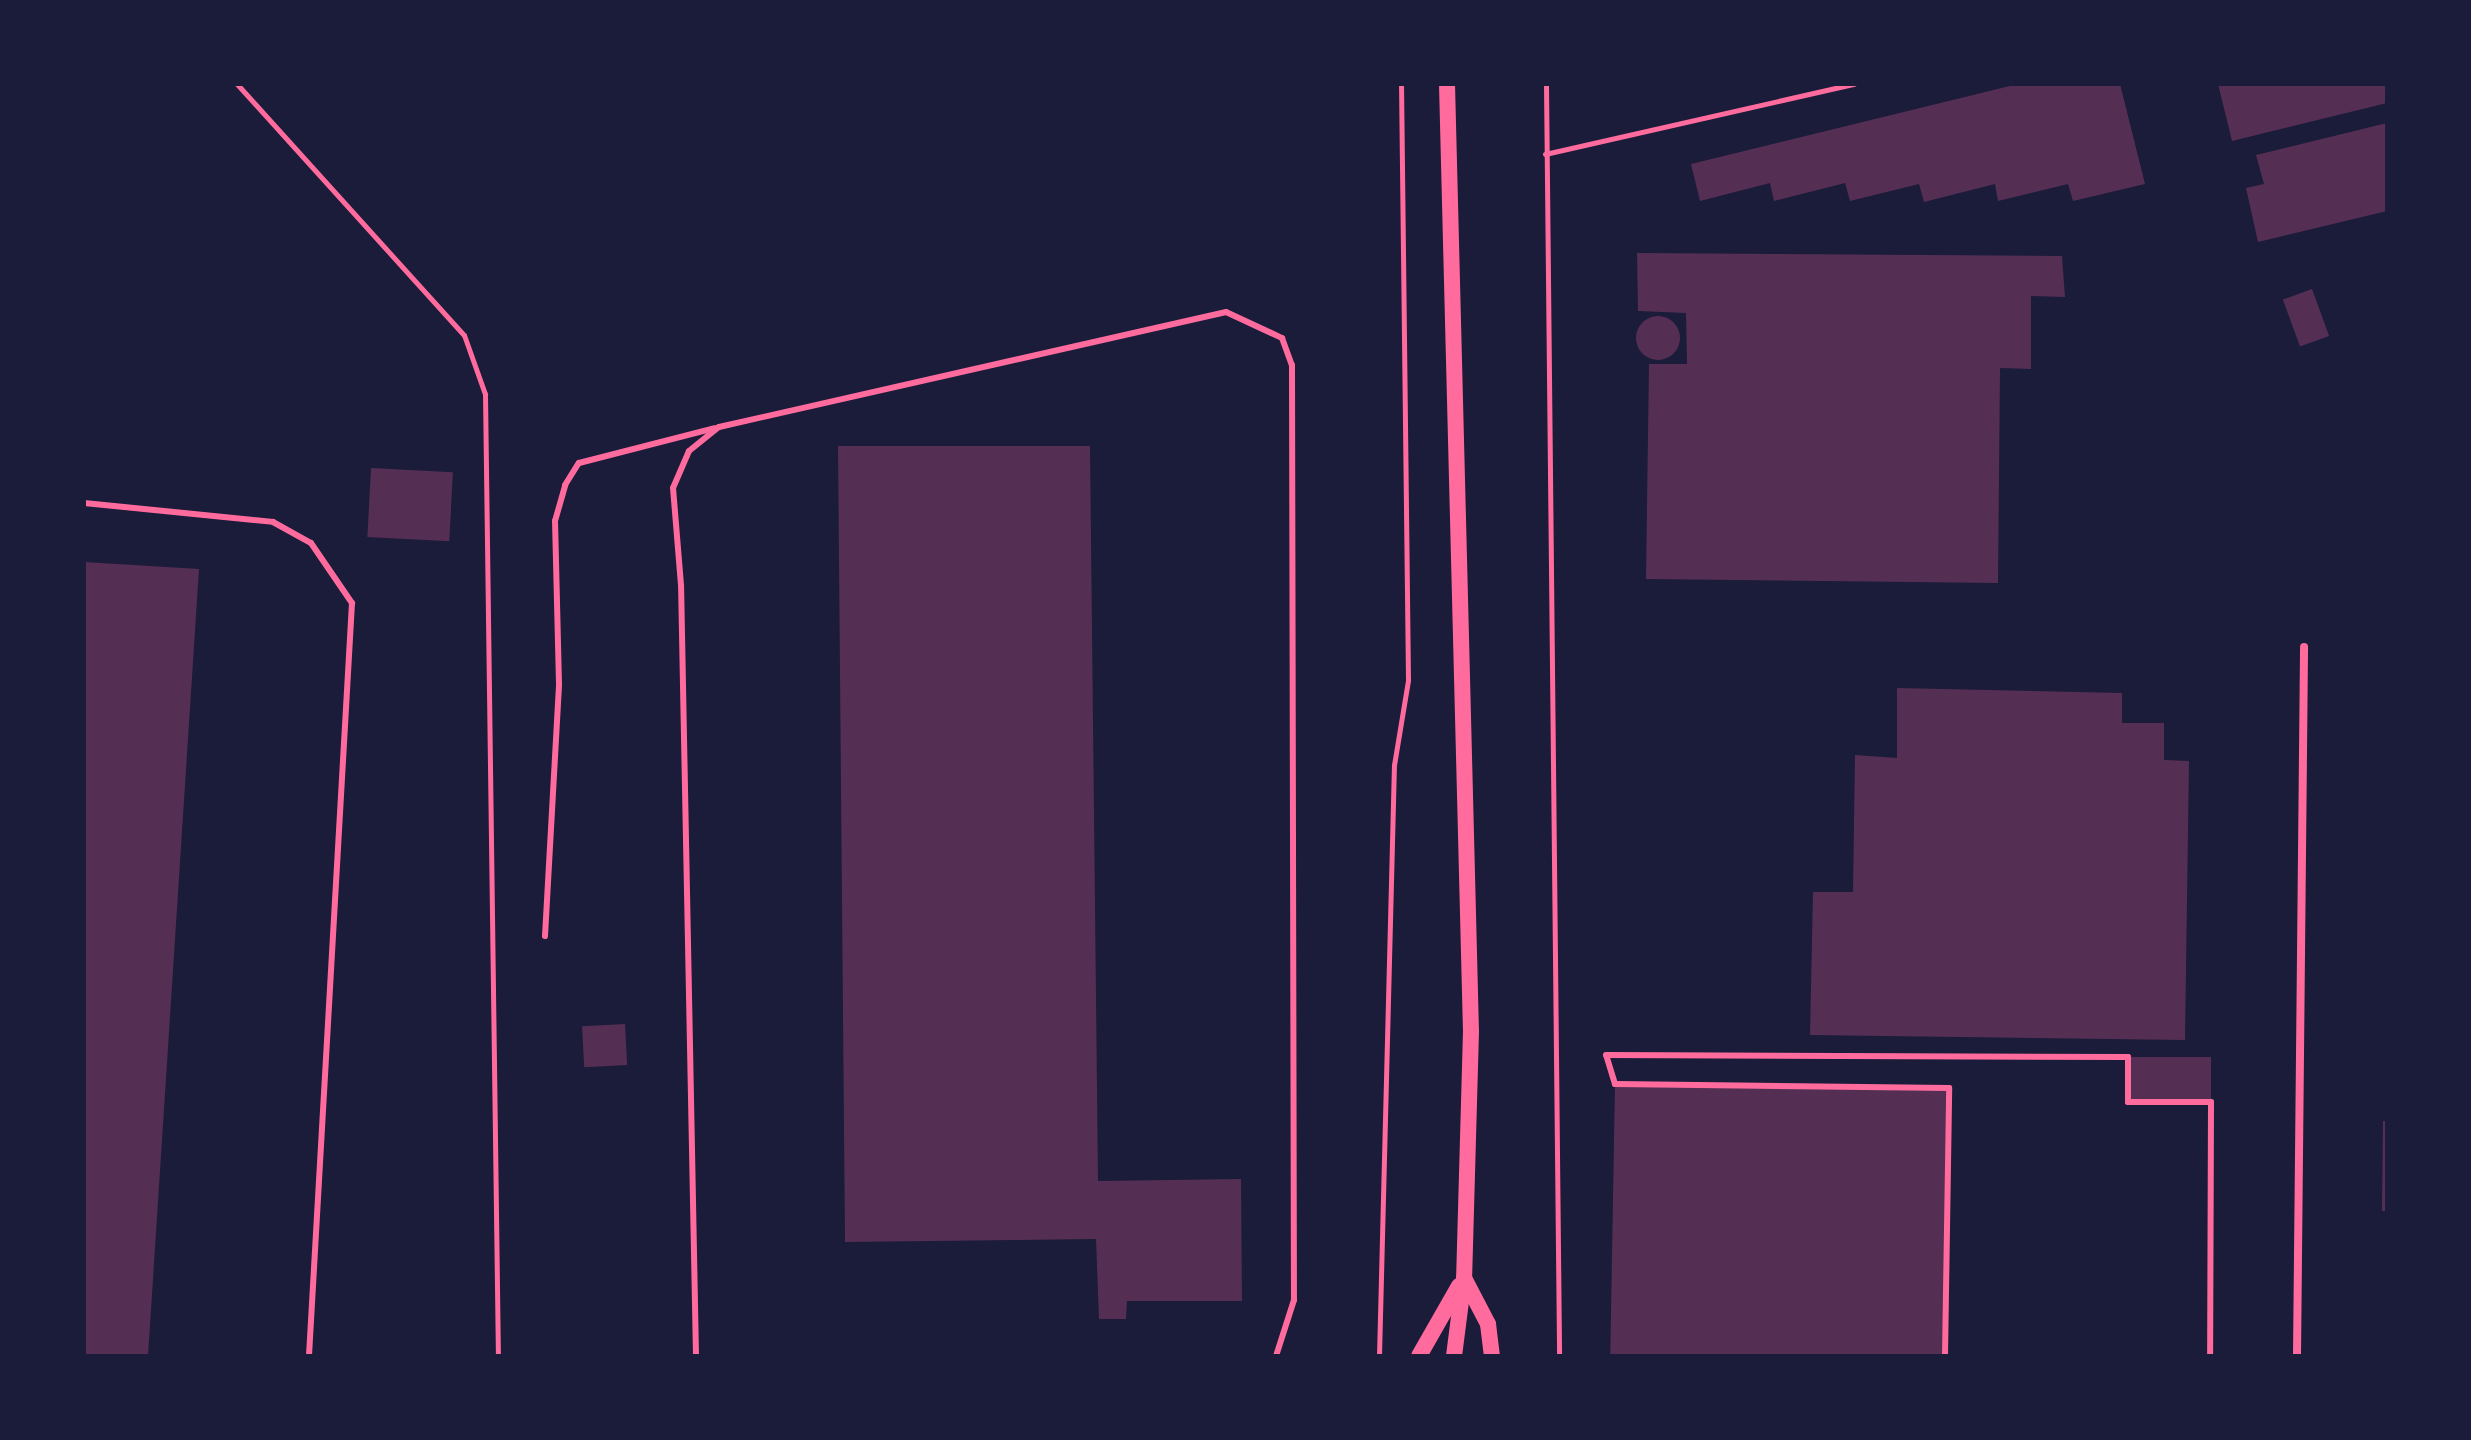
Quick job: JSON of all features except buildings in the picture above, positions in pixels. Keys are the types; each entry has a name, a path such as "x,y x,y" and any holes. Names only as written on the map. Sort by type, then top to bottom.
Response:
{"main road":[{"path":"1447,84 1471,1031 1464,1278 1454,1356"},
{"path":"1419,1356 1464,1278"},
{"path":"1464,1278 1488,1324 1492,1356"}],"street":[{"path":"2297,1356 2304,647"}],"lane":[{"path":"545,936 559,684 555,521 565,485 579,463 719,427 1226,312 1282,338 1292,365 1294,1300 1276,1356"},
{"path":"696,1356 681,585 673,488 689,451 719,427"},
{"path":"84,503 273,522 311,543 352,603 309,1356"},
{"path":"1945,1356 1949,1088 1615,1084 1606,1055 2128,1057 2128,1102 2211,1102 2210,1356"}],"path":[{"path":"237,84 464,335 485,394 498,1356"},
{"path":"1379,1356 1394,765 1408,680 1401,84"},
{"path":"1546,84 1559,1356"},
{"path":"1545,154 1854,84"}]}
